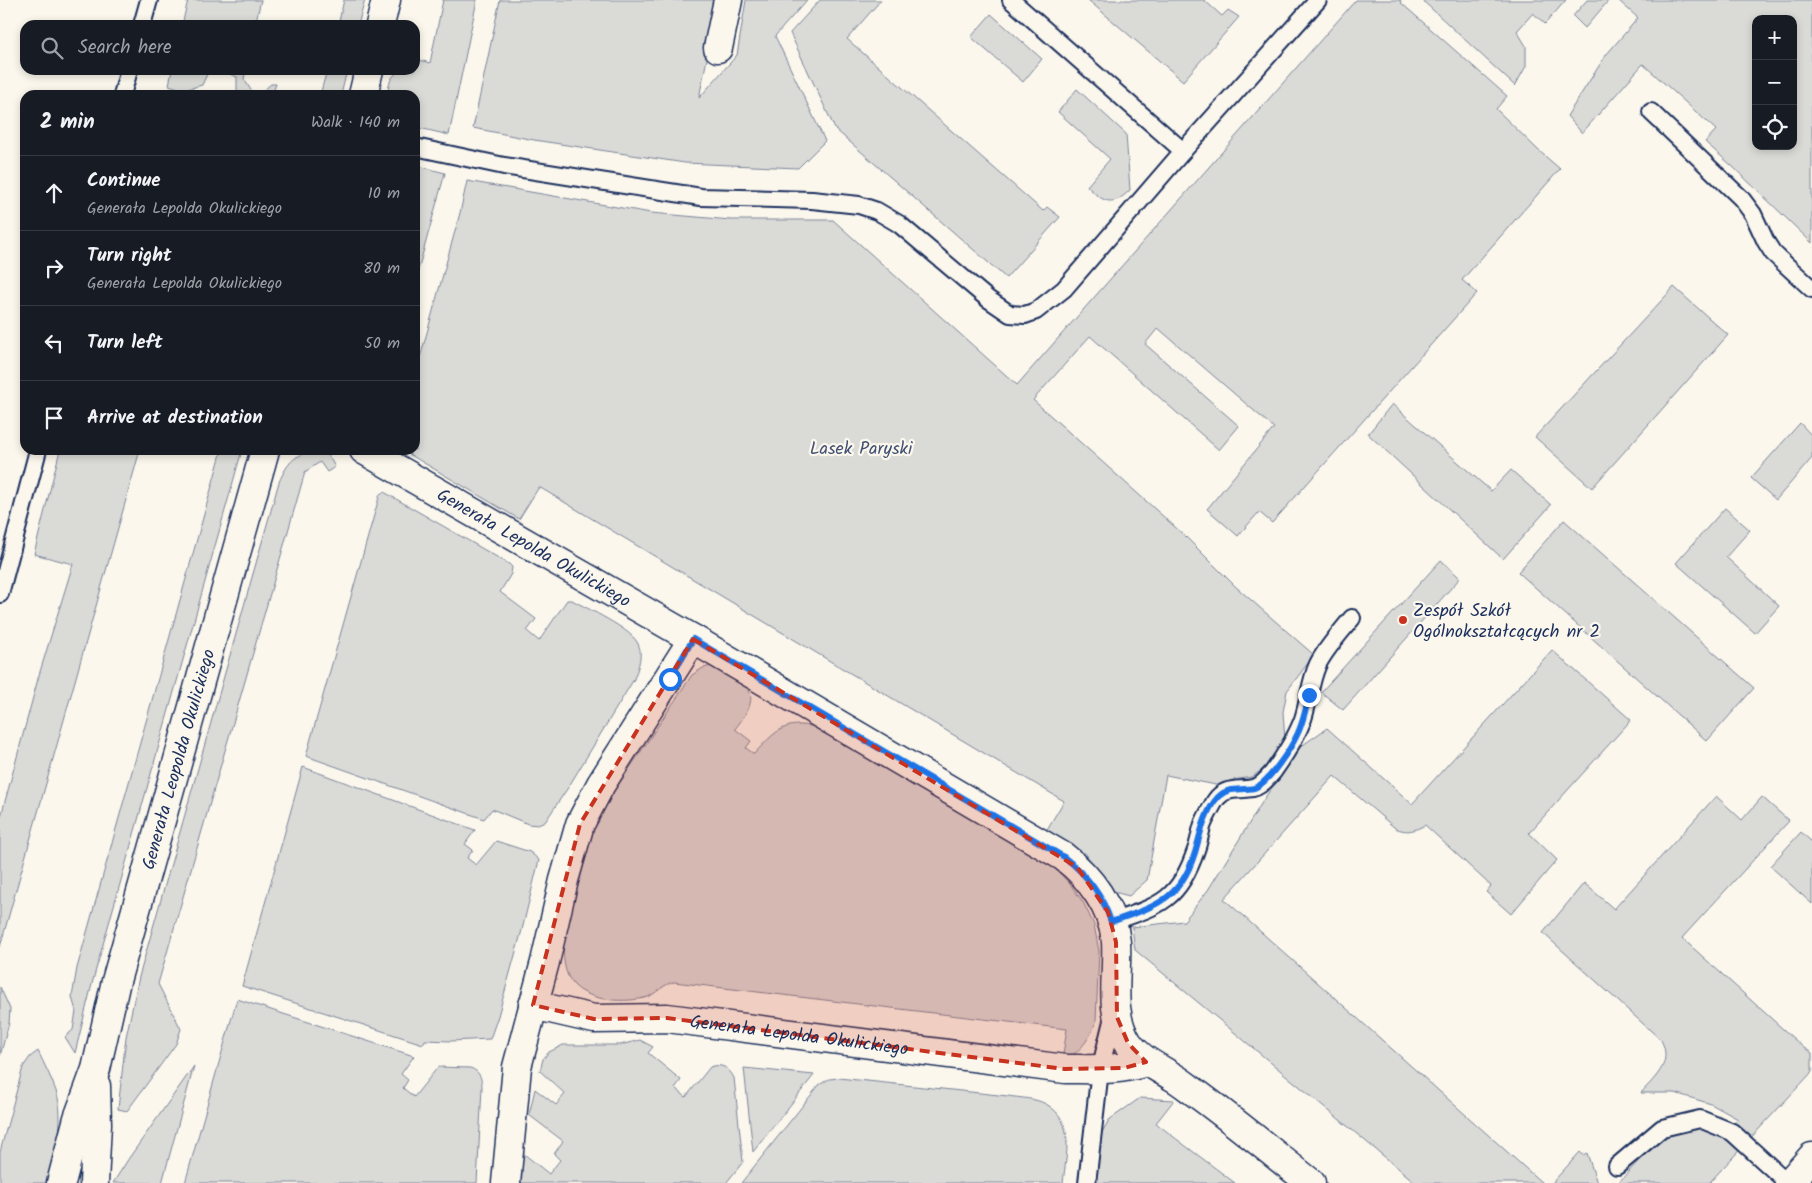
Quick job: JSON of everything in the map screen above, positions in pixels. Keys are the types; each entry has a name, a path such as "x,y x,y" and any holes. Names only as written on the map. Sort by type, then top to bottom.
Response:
{"street":[{"path":"381,20 386,0"},
{"path":"718,48 728,0"},
{"path":"364,90 368,75"},
{"name":"Generała Leopolda Okulickiego","path":"61,1183 78,1118 96,1069 116,981 264,455"},
{"name":"Generała Lepolda Okulickiego","path":"372,455 693,639 1064,857 1077,867 1101,897 1111,922 1116,942 1115,1004 1118,1023 1128,1043 1146,1062 1174,1077 1311,1183"},
{"path":"506,1183 517,1067 580,824 601,784 693,639"},
{"name":"Generała Lepolda Okulickiego","path":"534,1005 594,1019 667,1018 1065,1069 1100,1070 1124,1068 1146,1062"},
{"name":"Generała Leopolda Okulickiego","path":"94,1183 96,1069"},
{"path":"1788,1183 1812,1157"}],"lane":[{"path":"143,20 149,0"},
{"path":"1011,0 1183,151"},
{"path":"420,147 504,166 701,197 812,200 859,205 877,212 898,224 988,299 1010,314 1025,315 1036,312 1064,289 1183,151 1318,0"},
{"path":"123,90 128,75"},
{"path":"1651,112 1741,198 1753,214 1766,242 1774,253 1812,289"},
{"path":"0,594 4,563 36,455"},
{"path":"1111,922 1141,912 1158,904 1173,893 1188,871 1203,824 1216,799 1224,792 1232,789 1258,786 1272,773 1296,736 1319,662 1352,618"},
{"name":"Generała Lepolda Okulickiego","path":"1087,1183 1100,1070 1115,1004"},
{"path":"1617,1166 1662,1128 1700,1119 1732,1132 1788,1183"}],"highlighted area":[{"path":"693,639 1077,867 1108,912 1116,942 1117,1017 1128,1043 1146,1062 1124,1068 1065,1069 667,1018 594,1019 533,1005 580,824"}],"green space":[{"path":"188,0 261,0 256,20 183,20"},
{"path":"344,0 365,0 359,20 339,20"},
{"path":"443,0 477,0 449,135 420,128 420,90 388,90 394,75 420,75 420,60 430,63"},
{"path":"500,0 719,0 699,98 737,55 746,0 807,0 775,36 825,141 798,168 685,163 534,140 473,128"},
{"path":"820,0 881,0 847,39 1043,211 1047,207 1060,217 1006,278 835,129 790,33"},
{"path":"1088,0 1204,0 1222,16 1228,10 1239,17 1183,81"},
{"name":"Lasek Paryski","path":"1356,0 1401,0 1400,2 1507,96 1496,109 1560,169 1462,280 1477,293 1272,523 1259,512 1238,536 1207,509 1274,428 1158,328 1145,344 1239,426 1219,450 1090,336 1033,400 1184,535 1235,586 1314,655 1287,691 1283,712 1285,741 1267,766 1252,777 1232,780 1221,786 1166,775 1147,880 1129,896 1114,892 1100,878 1086,854 1046,831 1064,801 539,487 519,519 410,455 420,455 420,358 467,181 651,213 731,220 833,220 1017,385"},
{"path":"1422,0 1566,0 1545,24 1533,13 1517,31 1526,46 1526,66 1515,86"},
{"path":"1587,0 1609,0 1585,28 1573,16"},
{"path":"1618,0 1812,0 1812,243 1705,142 1716,130 1643,64 1582,133 1567,116 1606,55 1638,18"},
{"path":"991,14 1042,59 1023,82 971,37"},
{"path":"171,75 207,75 202,85 184,90 169,85"},
{"path":"232,75 245,75 244,79 251,90 237,90 237,77"},
{"path":"326,75 346,75 342,90 321,90"},
{"path":"271,84 276,84 274,90 264,90"},
{"path":"1077,89 1126,134 1130,190 1124,196 1113,201 1103,199 1087,186 1110,159 1058,112"},
{"path":"420,166 445,173 420,263"},
{"path":"1674,287 1728,335 1592,488 1535,437"},
{"path":"1392,404 1491,491 1511,470 1551,505 1503,559 1368,434"},
{"path":"1800,423 1812,436 1812,458 1776,500 1751,478"},
{"path":"59,455 139,455 0,947 0,820 39,675 73,564 34,554"},
{"path":"221,455 241,455 93,980 75,1053 65,1037 73,1030 76,1011 72,997 77,968"},
{"path":"300,455 328,455 335,467 327,472 320,462 305,472 158,984 181,1029 176,1044 127,1111 118,1109 126,1037 139,977 279,482 285,469"},
{"path":"384,492 509,564 512,567 511,574 500,592 536,619 527,631 539,641 567,600 572,600 626,631 639,646 639,665 634,679 545,822 538,825 528,824 492,809 484,819 306,756 380,494"},
{"path":"1725,508 1750,530 1726,557 1779,606 1755,633 1676,563"},
{"path":"1564,520 1754,688 1707,741 1518,572"},
{"path":"1441,560 1460,578 1343,710 1321,692"},
{"path":"1552,650 1631,720 1529,833 1557,860 1511,914 1486,892 1491,886 1425,825 1410,831 1395,828 1334,776 1224,899 1542,1183 1416,1183 1135,950 1132,927 1184,921 1208,890 1266,796 1300,747 1327,728 1412,804"},
{"path":"712,666 743,684 749,690 751,697 750,705 735,729 751,741 746,748 754,754 780,730 795,725 816,727 1055,868 1083,902 1094,925 1099,951 1096,1021 1088,1039 1079,1050 1062,1060 1067,1029 674,982 667,984 648,997 630,1000 599,998 581,991 574,985 565,968 564,937 594,828 603,808 692,675 703,668"},
{"path":"303,767 475,830 465,844 473,850 467,858 476,865 496,841 530,852 539,860 522,930 490,1039 425,1040 423,1044 242,986"},
{"path":"1716,796 1742,820 1762,797 1789,821 1682,938 1804,1048 1812,1053 1812,1072 1709,1183 1618,1183 1657,1141 1669,1133 1702,1126 1722,1134 1738,1119 1711,1104 1675,1093 1641,1093 1657,1075 1664,1062 1664,1048 1661,1040 1543,933 1584,883 1614,909"},
{"path":"1801,832 1812,842 1812,904 1770,866"},
{"path":"0,987 10,1009 9,1023 0,1056"},
{"path":"237,999 414,1056 401,1074 408,1080 403,1088 414,1097 438,1067 470,1068 476,1071 481,1079 482,1088 477,1183 185,1183"},
{"path":"640,1040 653,1047 648,1053 681,1080 675,1088 686,1097 710,1067 722,1066 732,1074 743,1162 726,1183 518,1183 524,1154 549,1174 560,1160 554,1154 563,1141 529,1115 535,1089 556,1105 565,1094 540,1071 543,1059 549,1052 563,1045 620,1045"},
{"path":"38,1051 56,1091 60,1114 56,1149 48,1183 0,1183 0,1152 23,1067 30,1057"},
{"path":"194,1066 162,1183 113,1183 129,1158"},
{"path":"744,1068 814,1075 753,1152"},
{"path":"839,1078 1008,1096 1042,1102 1055,1111 1062,1120 1065,1129 1067,1150 1063,1183 741,1183 819,1085 829,1079"},
{"path":"1140,1098 1174,1100 1156,1123 1235,1183 1091,1183 1091,1151 1109,1120"},
{"path":"1580,1152 1583,1155 1587,1153 1597,1183 1552,1183"}],"place":[{"name":"Zespół Szkół Ogólnokształcących nr 2","path":"1403,620"}],"route":[{"path":"670,679 693,639 1064,857 1077,867 1101,897 1111,922 1158,904 1173,893 1181,884 1196,850 1203,824 1216,799 1224,792 1232,789 1258,786 1272,773 1296,736 1309,695"}]}
